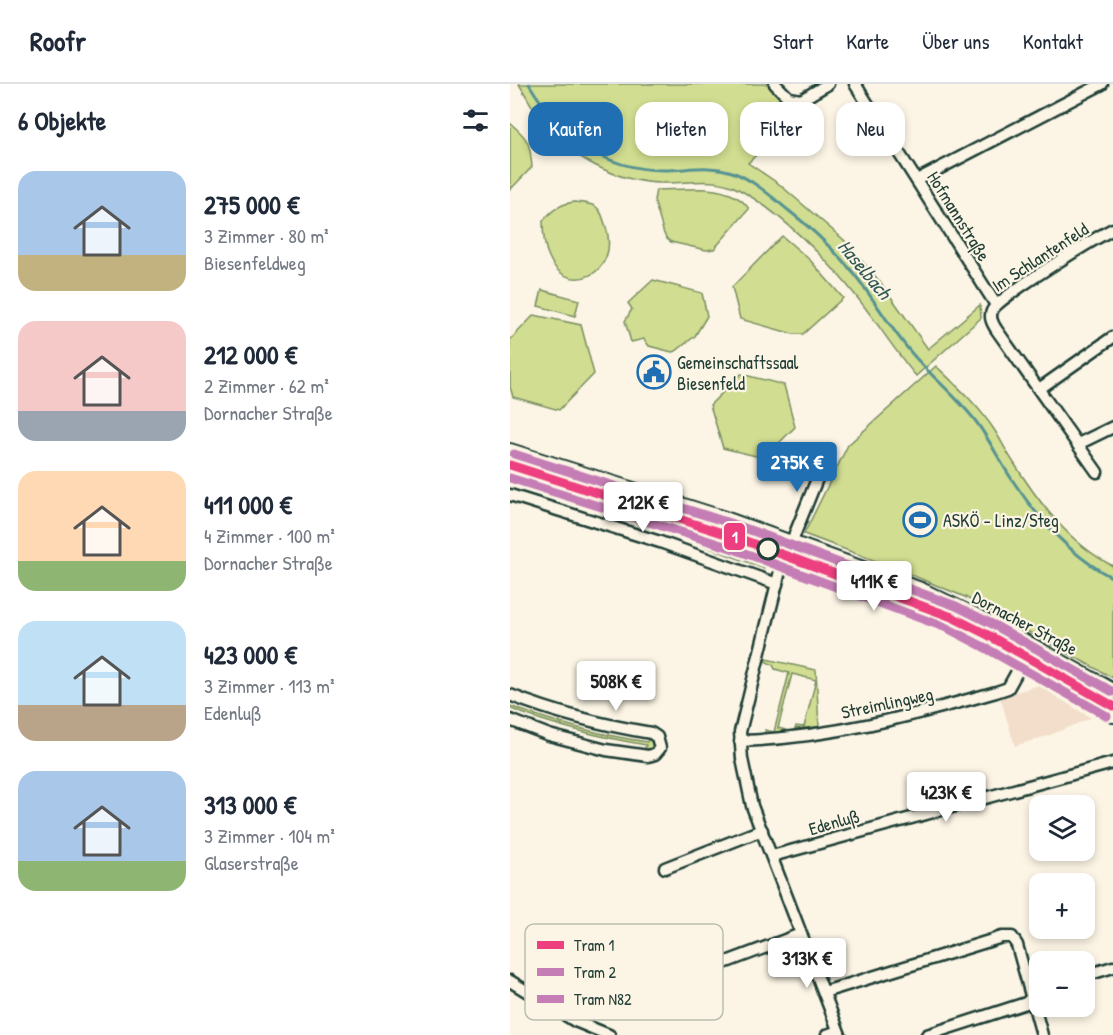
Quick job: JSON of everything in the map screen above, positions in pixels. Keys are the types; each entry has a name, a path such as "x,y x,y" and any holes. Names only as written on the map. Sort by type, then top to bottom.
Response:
{"street":[{"path":"775,84 789,98 801,100 828,84"},
{"name":"Hofmannstraße","path":"855,84 996,305"},
{"path":"917,180 1102,84"},
{"name":"Im Schlantenfeld","path":"1039,388 996,329 991,316 992,310 1064,258 1113,229"},
{"path":"1097,472 1039,388 1113,337"},
{"path":"1078,444 1113,427"},
{"name":"Dornacher Straße","path":"510,451 652,495 791,542 921,590 964,610 1113,691"},
{"path":"827,454 783,564 743,714 740,741 749,794 839,1033 827,1035"},
{"name":"Dornacher Straße","path":"510,474 626,510 939,618 974,634 1113,714"},
{"path":"510,495 660,542 777,584"},
{"name":"Streimlingweg","path":"740,741 865,727 1002,691 1011,684 1023,662"},
{"path":"510,695 554,711 651,733 657,737 660,748 655,754 648,756 606,750 549,735 510,720"},
{"name":"Edenluß","path":"771,856 1113,763"},
{"path":"665,868 762,830"},
{"path":"723,963 801,934"},
{"path":"824,992 1002,937 1012,937 1029,976"},
{"path":"1095,973 1113,967"},
{"path":"510,981 525,990"},
{"path":"927,1035 1029,1000"},
{"path":"1039,1017 1042,1035"},
{"path":"575,1020 609,1035"}],"shaded area":[{"path":"510,457 706,519 702,533 510,471"},
{"path":"874,577 976,620 1113,697 1113,711 870,589"},
{"path":"1036,686 1091,718 1015,746 1000,697"}],"green space":[{"path":"519,84 771,84 786,102 740,102 740,156 755,156 748,163 779,184 844,240 881,283 928,349 980,305 981,318 916,376 864,306 817,252 786,223 754,198 729,185 719,183 662,183 628,178 596,166 580,156 623,156 623,102 530,102"},
{"path":"510,123 527,142 532,167 510,190"},
{"path":"705,189 730,194 749,209 714,249 706,250 671,242 664,234 654,200 656,190"},
{"path":"574,202 593,205 599,210 606,227 609,244 606,258 599,268 590,275 578,278 567,276 557,269 547,253 543,230 543,221 550,214 560,206"},
{"path":"782,236 810,260 843,298 803,334 793,334 740,319 732,287"},
{"path":"653,280 702,293 707,316 695,336 676,351 649,346 644,339 631,342 625,321 632,309 628,303"},
{"path":"542,290 579,300 575,316 538,306"},
{"path":"534,315 581,325 594,374 559,410 513,397 510,387 510,340"},
{"name":"ASKÖ - Linz/Steg","path":"936,366 982,413 1024,478 1057,521 1083,546 1113,566 1113,678 965,597 804,534 848,445"},
{"path":"741,374 784,385 795,427 764,458 723,448 710,405"},
{"path":"510,480 766,563 764,568 655,528 510,483"},
{"path":"766,659 816,670 819,727 795,729 796,726 804,727 816,680 792,674 778,728 786,730 766,734 765,730 774,732 789,673 775,669 773,665 765,661"},
{"path":"510,706 561,723 612,736 647,742 650,736 654,739 653,750 644,752 646,745 563,726 514,710"}],"waterway":[{"name":"Haselbach","path":"529,84 554,119 569,134 602,156 621,164 641,168 664,170 707,168 732,172 761,188 804,223 850,269 909,350 969,413 1013,481 1045,523 1070,548 1113,578"}],"tram line":[{"name":"N82","path":"514,454 739,526 956,606 1113,692"},
{"name":"1","path":"510,465 735,537 952,617 1113,706"},
{"name":"2","path":"510,478 731,548 947,628 1107,716"}],"place":[{"name":"Gemeinschaftssaal Biesenfeld","path":"654,372"},
{"name":"ASKÖ - Linz/Steg","path":"920,520"}]}
